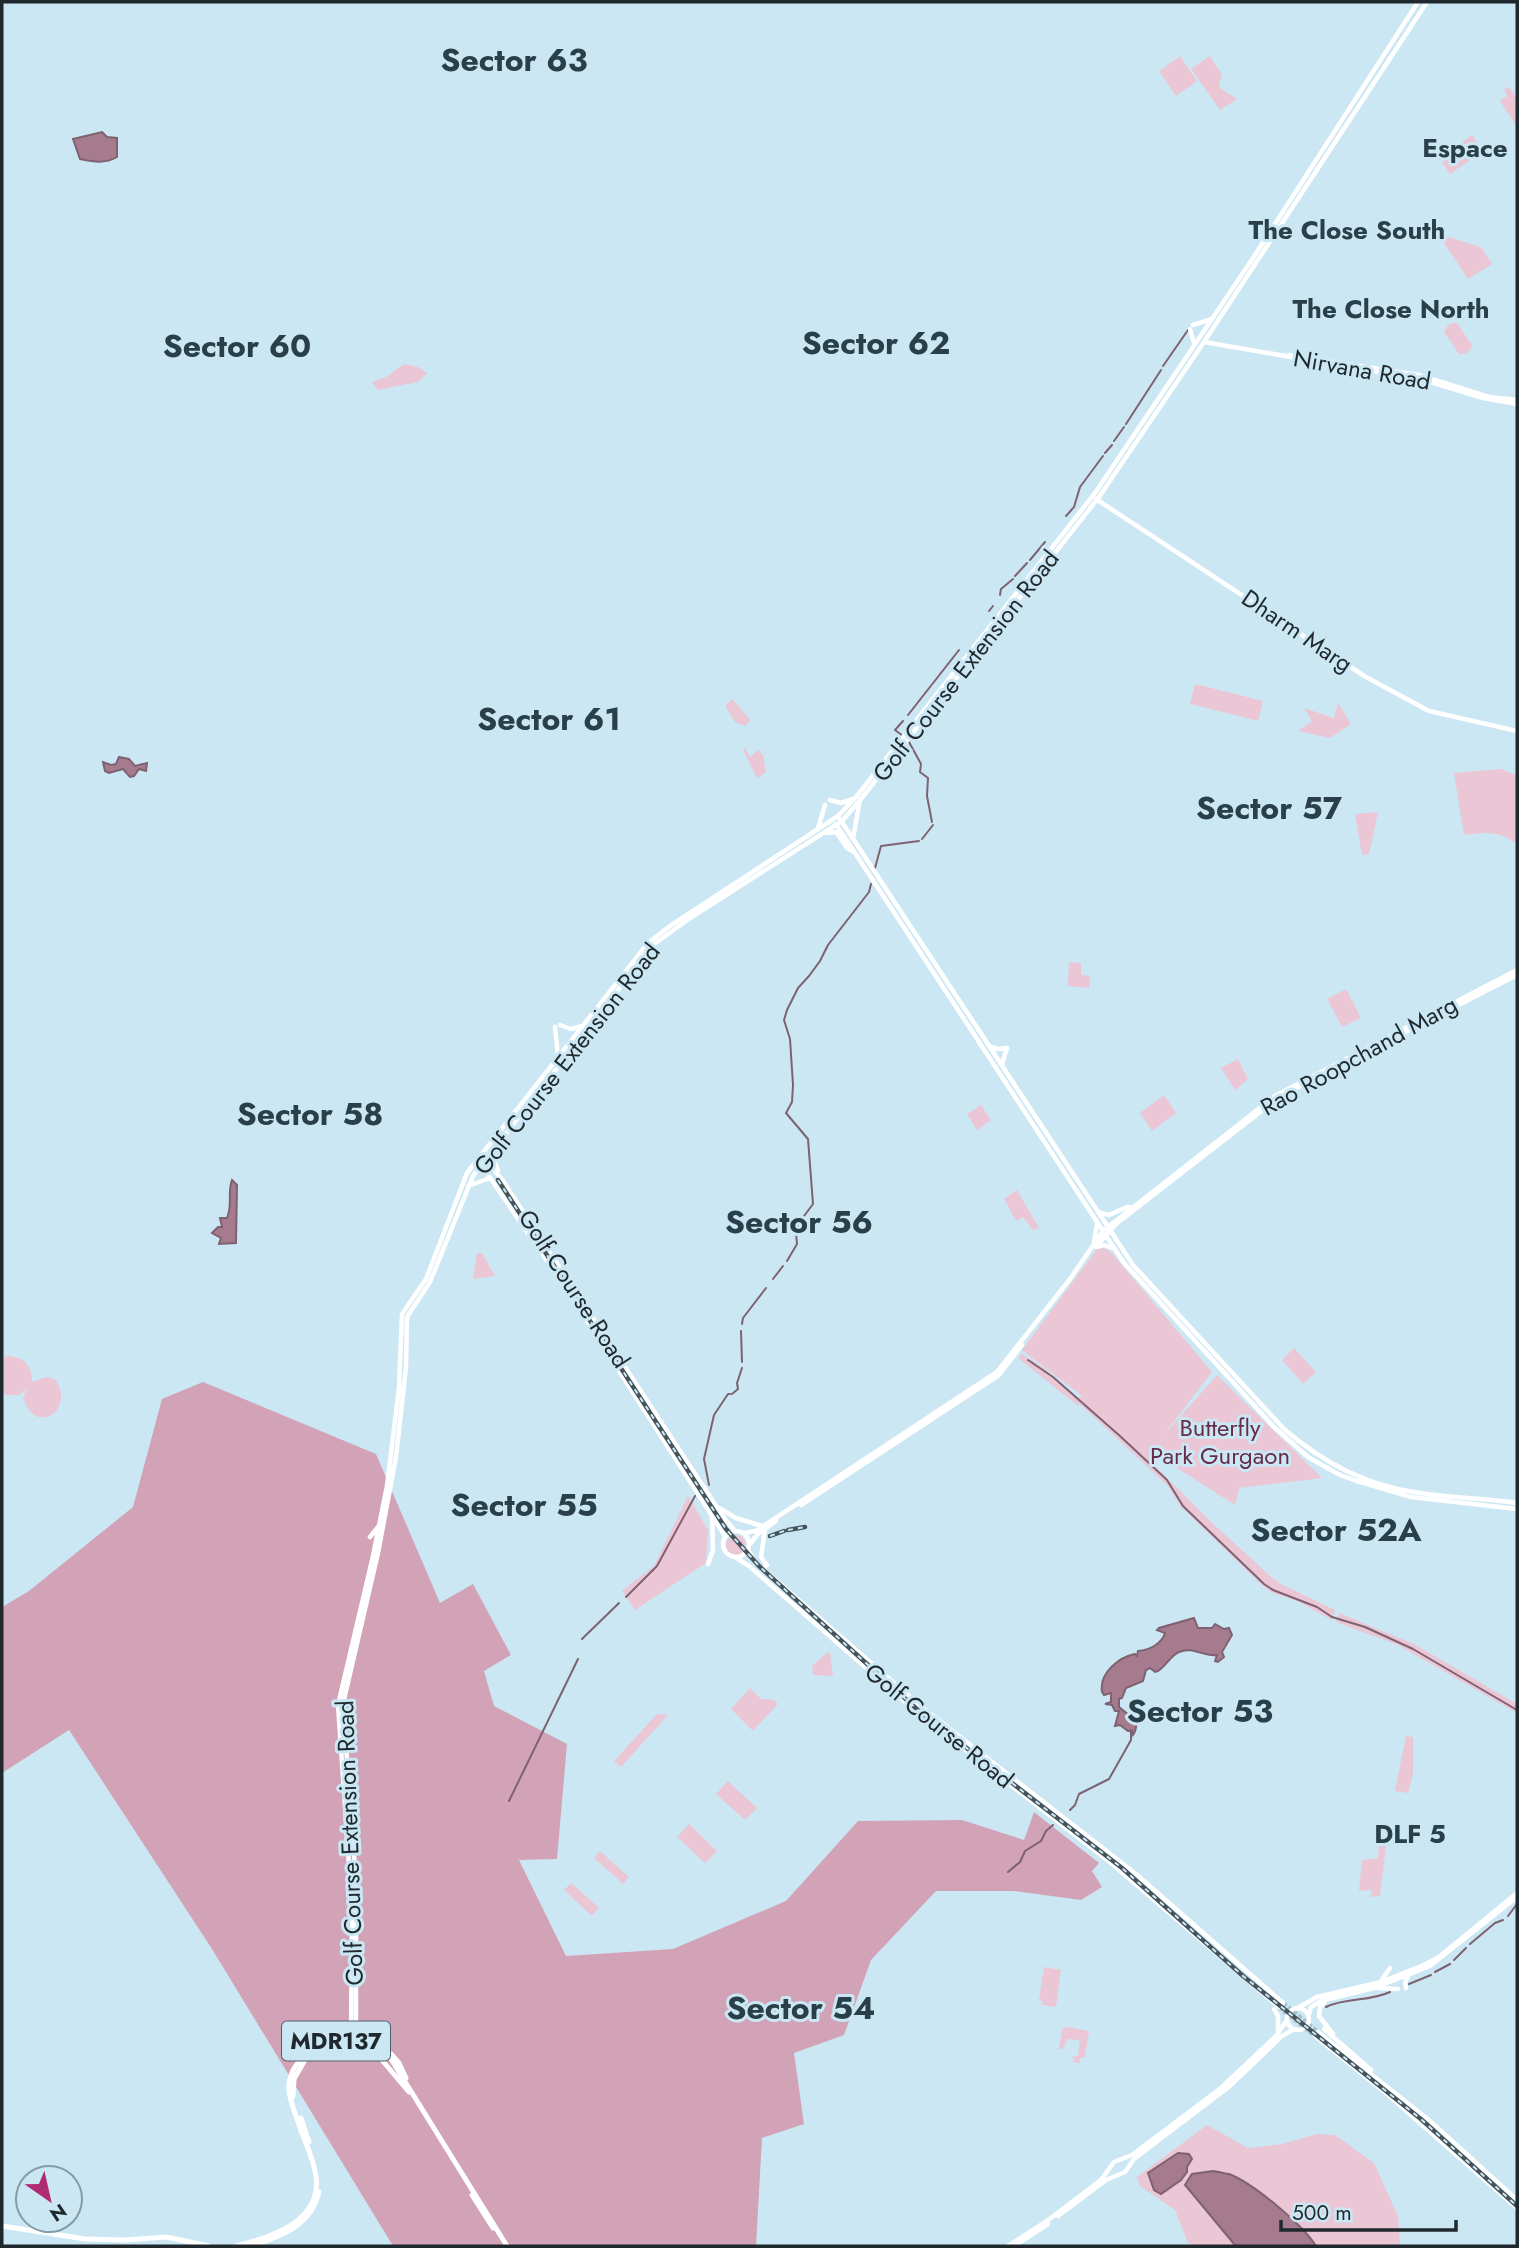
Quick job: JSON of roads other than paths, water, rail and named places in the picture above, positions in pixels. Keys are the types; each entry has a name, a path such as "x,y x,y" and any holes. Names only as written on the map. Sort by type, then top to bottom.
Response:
{"main road":[{"name":"Golf Course Extension Road","path":"374,1564 374,1551 396,1457 406,1367 407,1317 430,1282 481,1160 648,943 659,933 837,820 882,769 1096,496 1172,390 1223,314 1418,2"},
{"name":"Golf Course Extension Road","path":"1117,465 1194,344 1247,273 1427,2"},
{"path":"1217,310 1223,314"},
{"path":"1194,344 1192,327 1212,319"},
{"name":"Nirvana Road","path":"1205,341 1424,380 1483,398 1517,402"},
{"path":"1166,386 1172,390"},
{"name":"Dharm Marg","path":"1096,496 1370,677 1418,705 1517,730"},
{"path":"830,800 841,803 858,798 853,839"},
{"path":"825,805 820,831 836,832 849,850 855,852"},
{"path":"837,820 853,839 1097,1212 1115,1251 1164,1307 1284,1429 1308,1450 1347,1472 1410,1492 1517,1503"},
{"path":"837,820 855,852 1097,1222 1164,1307 1172,1309 1290,1441 1308,1457 1340,1475 1411,1497 1517,1509"},
{"name":"Golf Course Extension Road","path":"353,2031 356,1882 343,1704 388,1492 399,1388 402,1314 426,1279 467,1173 492,1152 653,945 820,831"},
{"name":"Rao Roopchand Marg","path":"1106,1231 1280,1093 1517,972"},
{"name":"Rao Roopchand Marg","path":"1106,1231 1281,1097 1517,972"},
{"path":"558,1057 557,1026 571,1029 583,1026"},
{"path":"988,1046 1007,1048 1002,1066"},
{"path":"492,1152 501,1178"},
{"name":"Golf Course Road","path":"481,1160 490,1178 725,1536"},
{"name":"Golf Course Road","path":"481,1160 501,1178 735,1531"},
{"path":"468,1186 490,1178"},
{"path":"1097,1212 1111,1215 1127,1207 1132,1208"},
{"path":"1094,1247 1097,1222"},
{"path":"764,1527 743,1556 730,1556 723,1548 725,1536 735,1531 744,1533 764,1527 997,1373 1106,1231"},
{"path":"1094,1247 1106,1246 1115,1251"},
{"path":"550,1267 557,1262"},
{"path":"1164,1307 1172,1309"},
{"path":"715,1504 728,1515 764,1527"},
{"path":"708,1564 713,1550 711,1513"},
{"path":"374,1551 370,1538 380,1525"},
{"path":"764,1527 761,1557 765,1567"},
{"path":"744,1533 750,1544"},
{"name":"Golf Course Road","path":"748,1550 751,1558 765,1567 939,1721 1149,1885 1278,2006"},
{"name":"Golf Course Road","path":"735,1557 749,1566 893,1693 1145,1892 1278,2006"},
{"path":"826,1623 833,1624"},
{"path":"934,1726 934,1721 939,1721"},
{"path":"1007,2246 1047,2221 1101,2180 1114,2162 1132,2155 1222,2088 1276,2036 1289,2012 1317,1997 1381,1982 1435,1959 1517,1895"},
{"path":"1308,2014 1315,2004 1376,1987 1439,1960 1517,1895"},
{"path":"1381,1982 1391,1967 1404,1973"},
{"path":"1406,1989 1405,1982 1411,1974"},
{"path":"1376,1987 1398,1989"},
{"path":"1330,1998 1320,2007 1319,2016 1333,2034"},
{"path":"1276,2036 1278,2006"},
{"path":"1014,2246 1106,2180 1125,2172 1134,2158 1230,2086 1282,2036 1307,2026 1310,2019 1308,2014 1299,2007"},
{"path":"1287,2020 1294,2029"},
{"path":"353,2031 354,2040"},
{"path":"353,2031 354,2040"},
{"path":"1517,2200 1470,2152 1325,2032 1319,2032 1517,2208"},
{"name":"MDR137","path":"252,2246 294,2229 313,2209 318,2196 319,2176 293,2097 294,2079 301,2065 310,2056 332,2045 354,2040 387,2059 410,2092"},
{"name":"MDR137","path":"236,2246 289,2228 304,2216 311,2204 316,2188 315,2169 290,2095 290,2077 305,2055 323,2045 354,2040 370,2043 391,2059 505,2246"},
{"path":"1125,2157 1130,2165"},
{"path":"1108,2171 1114,2177"},
{"path":"2,2228 86,2242 167,2240 195,2246"},
{"path":"2,2228 85,2239 166,2237 209,2246"}],"waterway":[{"path":"1163,366 1188,330"},
{"path":"1126,424 1161,370"},
{"path":"1114,441 1124,427"},
{"path":"1105,453 1112,445"},
{"path":"1066,516 1074,507 1080,487 1103,456"},
{"path":"1030,560 1045,542"},
{"path":"1015,576 1027,563"},
{"path":"1000,595 1001,589 1013,579"},
{"path":"989,611 993,606"},
{"path":"908,715 959,650"},
{"path":"903,721 895,730 903,736"},
{"path":"909,742 921,764 920,772 928,778 927,796 932,822"},
{"path":"922,839 933,825"},
{"path":"875,868 881,846 919,841"},
{"path":"787,1261 797,1244 798,1224 813,1204 808,1139 786,1113 792,1102 793,1085 790,1039 784,1020 798,988 869,892 871,884"},
{"path":"773,1279 783,1266"},
{"path":"742,1324 743,1318 766,1288"},
{"path":"741,1331 742,1362"},
{"path":"1028,1360 1053,1377 1167,1480 1183,1506 1264,1584 1317,1607 1332,1617 1365,1627 1413,1649 1517,1710"},
{"path":"732,1394 738,1389 737,1383 742,1368"},
{"path":"709,1485 704,1459 714,1415 730,1394"},
{"path":"626,1597 657,1566 695,1496"},
{"path":"582,1639 619,1603"},
{"path":"509,1801 578,1659"},
{"path":"1070,1810 1079,1794 1109,1779 1131,1740 1131,1730"},
{"path":"1008,1872 1020,1862 1025,1851 1041,1841 1053,1825"},
{"path":"1508,1916 1517,1904"},
{"path":"1470,1944 1495,1923 1503,1920"},
{"path":"1454,1960 1466,1948"},
{"path":"1435,1972 1450,1964"},
{"path":"1409,1984 1431,1975"},
{"path":"1326,2007 1390,1992"}],"tunnel":[{"path":"1283,2003 1318,2032"},
{"path":"1279,2007 1315,2036"}],"railway":[{"path":"498,1180 726,1529 759,1566 920,1712 1122,1868 1243,1976 1422,2120 1517,2206"},
{"path":"788,1530 805,1527"},
{"path":"770,1536 784,1531"}],"district":[{"name":"Sector 63","path":"514,60"},
{"name":"Espace","path":"1465,148"},
{"name":"The Close South","path":"1347,230"},
{"name":"The Close North","path":"1391,309"},
{"name":"Sector 62","path":"876,343"},
{"name":"Sector 60","path":"237,346"},
{"name":"Sector 61","path":"549,719"},
{"name":"Sector 57","path":"1269,808"},
{"name":"Sector 58","path":"310,1114"},
{"name":"Sector 56","path":"799,1222"},
{"name":"Sector 55","path":"524,1505"},
{"name":"Sector 52A","path":"1336,1530"},
{"name":"Sector 53","path":"1200,1711"},
{"name":"DLF 5","path":"1410,1834"},
{"name":"Sector 54","path":"801,2008"}],"park label":[{"name":"Butterfly Park Gurgaon","path":"1220,1442"}]}
